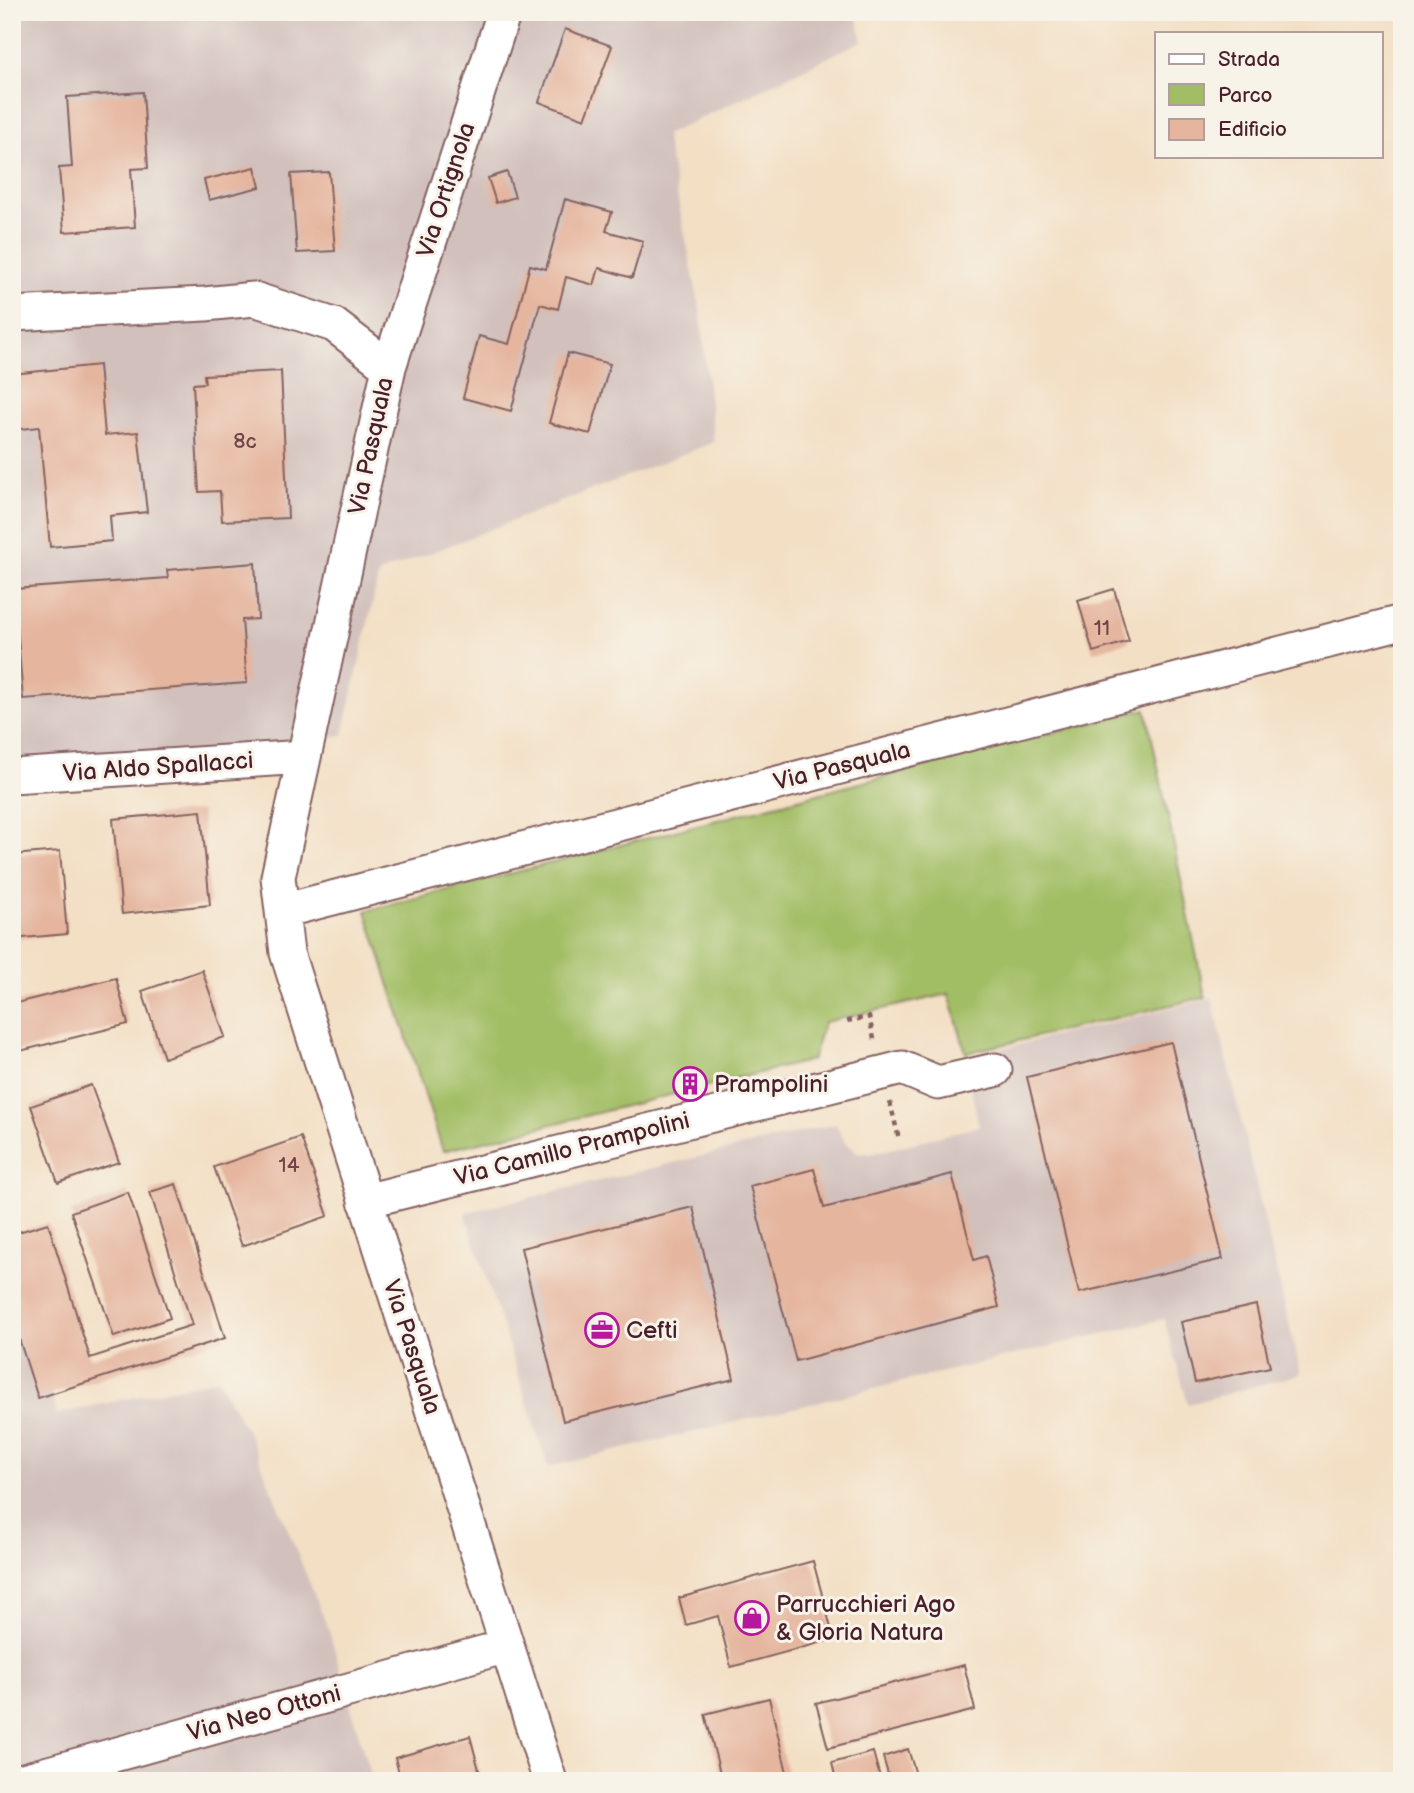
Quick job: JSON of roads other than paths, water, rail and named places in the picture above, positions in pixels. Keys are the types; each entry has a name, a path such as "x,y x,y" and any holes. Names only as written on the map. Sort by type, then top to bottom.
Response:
{"street":[{"name":"Via Ortignola","path":"389,367 504,12"},
{"name":"Via Pasquala","path":"12,314 254,299 334,325 389,367 278,877 287,953 550,1781"},
{"name":"Via Pasquala","path":"282,911 1402,622"},
{"name":"Via Aldo Spallacci","path":"12,776 304,757"},
{"name":"Via Camillo Prampolini","path":"365,1201 902,1068 938,1083 995,1070"},
{"name":"Via Neo Ottoni","path":"20,1781 507,1646"}],"place":[{"name":"Prampolini","path":"690,1084"},
{"name":"Cefti","path":"602,1330"},
{"name":"Parrucchieri Ago & Gloria Natura","path":"752,1618"}]}
